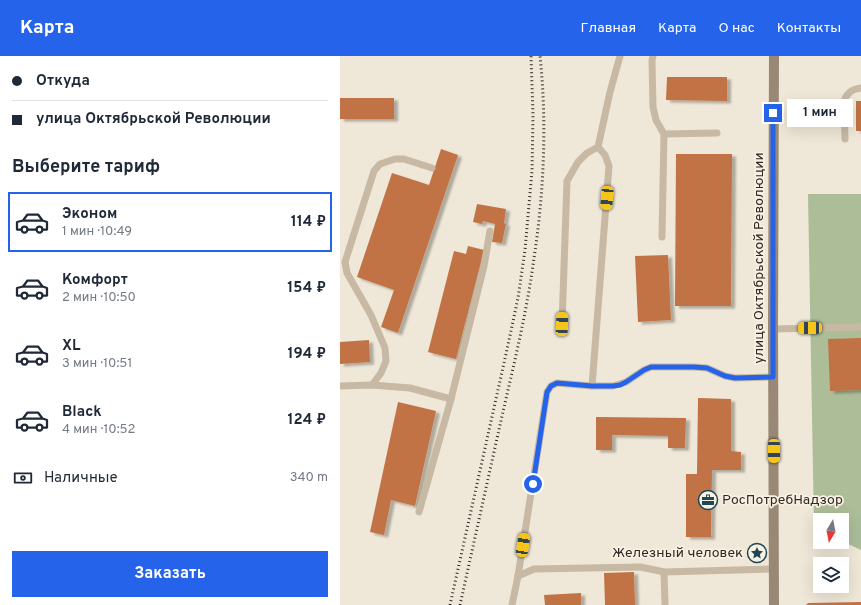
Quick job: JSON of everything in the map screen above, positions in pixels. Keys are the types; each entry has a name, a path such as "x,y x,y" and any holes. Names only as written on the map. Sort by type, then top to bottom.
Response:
{"street":[{"name":"улица Октябрьской Революции","path":"774,56 774,605"}],"lane":[{"path":"562,324 567,181 578,162 587,153 598,147 610,92 620,56"},
{"path":"653,56 653,107 656,120 664,134 662,237"},
{"path":"845,139 844,98 855,88 861,88"},
{"path":"664,134 717,133"},
{"path":"592,386 609,166 605,155 598,147"},
{"path":"372,385 381,373 386,361 385,348 371,315 346,273 345,262 374,171 380,164 395,159 404,159 432,168"},
{"path":"419,512 451,399 484,266 490,232"},
{"path":"773,328 861,327"},
{"path":"512,605 518,576 547,392 551,386 557,383 592,386 620,385 651,367 707,368 725,376 735,378 773,377"},
{"path":"340,386 372,385 410,388 451,399"},
{"path":"518,576 534,569 640,568 664,572 774,569"},
{"path":"664,572 665,605"}],"green space":[{"path":"808,194 861,194 861,550 849,544 849,513 814,513"}],"building":[{"path":"667,77 727,77 727,101 666,100"},
{"path":"340,98 394,98 394,119 340,119"},
{"path":"856,101 861,101 861,131 856,131"},
{"path":"441,149 458,155 398,333 381,327 394,290 357,277 392,173 429,185"},
{"path":"676,154 732,154 731,306 675,306"},
{"path":"477,204 506,209 504,223 506,224 502,243 492,242 495,224 483,221 482,224 473,222"},
{"path":"468,246 484,250 456,359 428,352 454,251 466,254"},
{"path":"668,255 671,320 638,322 635,256"},
{"path":"861,338 861,390 830,391 828,339"},
{"path":"369,340 370,362 340,364 340,342"},
{"path":"698,398 731,399 731,451 741,452 741,470 712,470 711,537 686,537 686,474 697,474"},
{"path":"398,402 436,411 415,506 391,500 384,535 370,532"},
{"path":"596,417 686,418 685,448 668,448 668,436 612,435 612,450 596,450"},
{"path":"634,572 635,605 605,605 604,573"},
{"path":"581,593 581,605 545,605 544,595"},
{"path":"861,602 861,605 806,605 808,603"}],"railway":[{"path":"450,605 518,298 525,250 532,171 533,115 531,56"},
{"path":"460,605 520,337 531,278 542,183 544,132 540,56"}],"place":[{"name":"РосПотребНадзор","path":"708,500"},
{"name":"Железный человек","path":"757,553"}],"route":[{"path":"533,484 547,392 551,386 557,383 592,386 620,385 651,367 707,368 725,376 735,378 773,377 773,113"}]}
